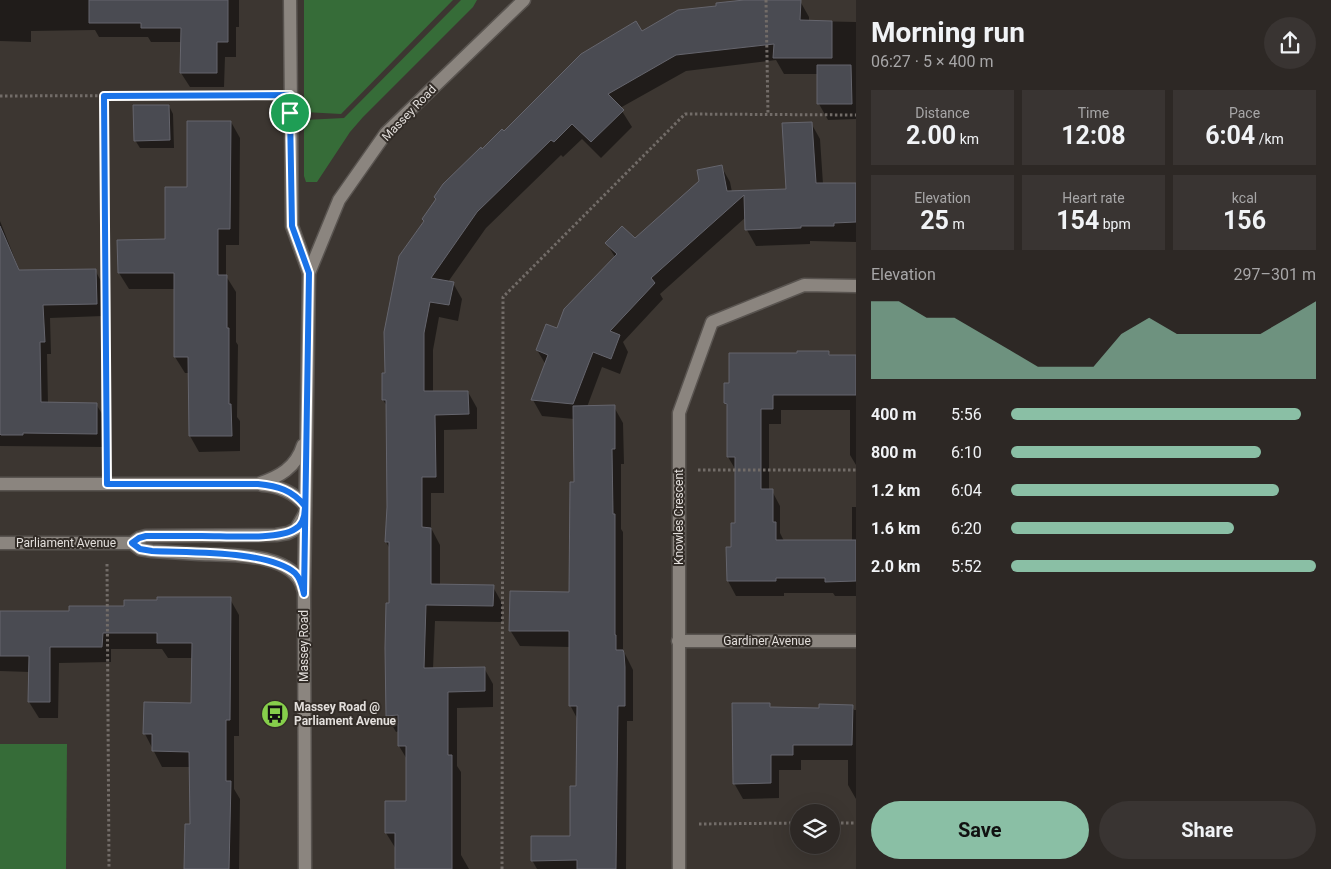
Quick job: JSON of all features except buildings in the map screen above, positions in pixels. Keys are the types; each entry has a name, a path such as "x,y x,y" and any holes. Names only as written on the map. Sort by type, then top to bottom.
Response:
{"street":[{"name":"Massey Road","path":"290,0 292,226 309,273 304,594 305,869"},
{"name":"Massey Road","path":"309,273 340,200 386,133 524,0"},
{"name":"Knowles Crescent","path":"679,869 679,413 712,322 804,285 856,286"},
{"path":"258,484 275,478 290,469 300,454 306,438"},
{"path":"0,484 258,484 288,490 298,497 305,509"},
{"name":"Parliament Avenue","path":"0,543 132,543 146,536 251,536 288,533 296,529 300,524 305,509"},
{"name":"Parliament Avenue","path":"132,543 140,549 152,551 238,555 276,563 286,567 299,578 304,594"},
{"name":"Gardiner Avenue","path":"678,641 856,640"}],"path":[{"path":"766,0 768,115"},
{"path":"0,96 290,95"},
{"path":"104,96 107,484"},
{"path":"502,869 503,297 685,114 856,115"},
{"path":"680,470 856,470"},
{"path":"107,543 109,869"},
{"path":"679,824 790,823"},
{"path":"840,823 856,823"}],"green space":[{"path":"304,0 453,0 341,114 304,112"},
{"path":"461,0 477,0 473,7 363,117 350,132 317,182 306,182 304,176 304,120 344,118"},
{"path":"0,744 67,744 66,869 0,869"}],"place":[{"name":"Massey Road @ Parliament Avenue","path":"275,714"}],"route":[{"path":"290,95 290,113 292,226 309,273 304,594 299,578 286,567 276,563 238,555 152,551 140,549 132,543 146,536 251,536 288,533 296,529 300,524 305,512 305,506 298,497 288,490 258,484 107,484 104,96 290,95"}]}
